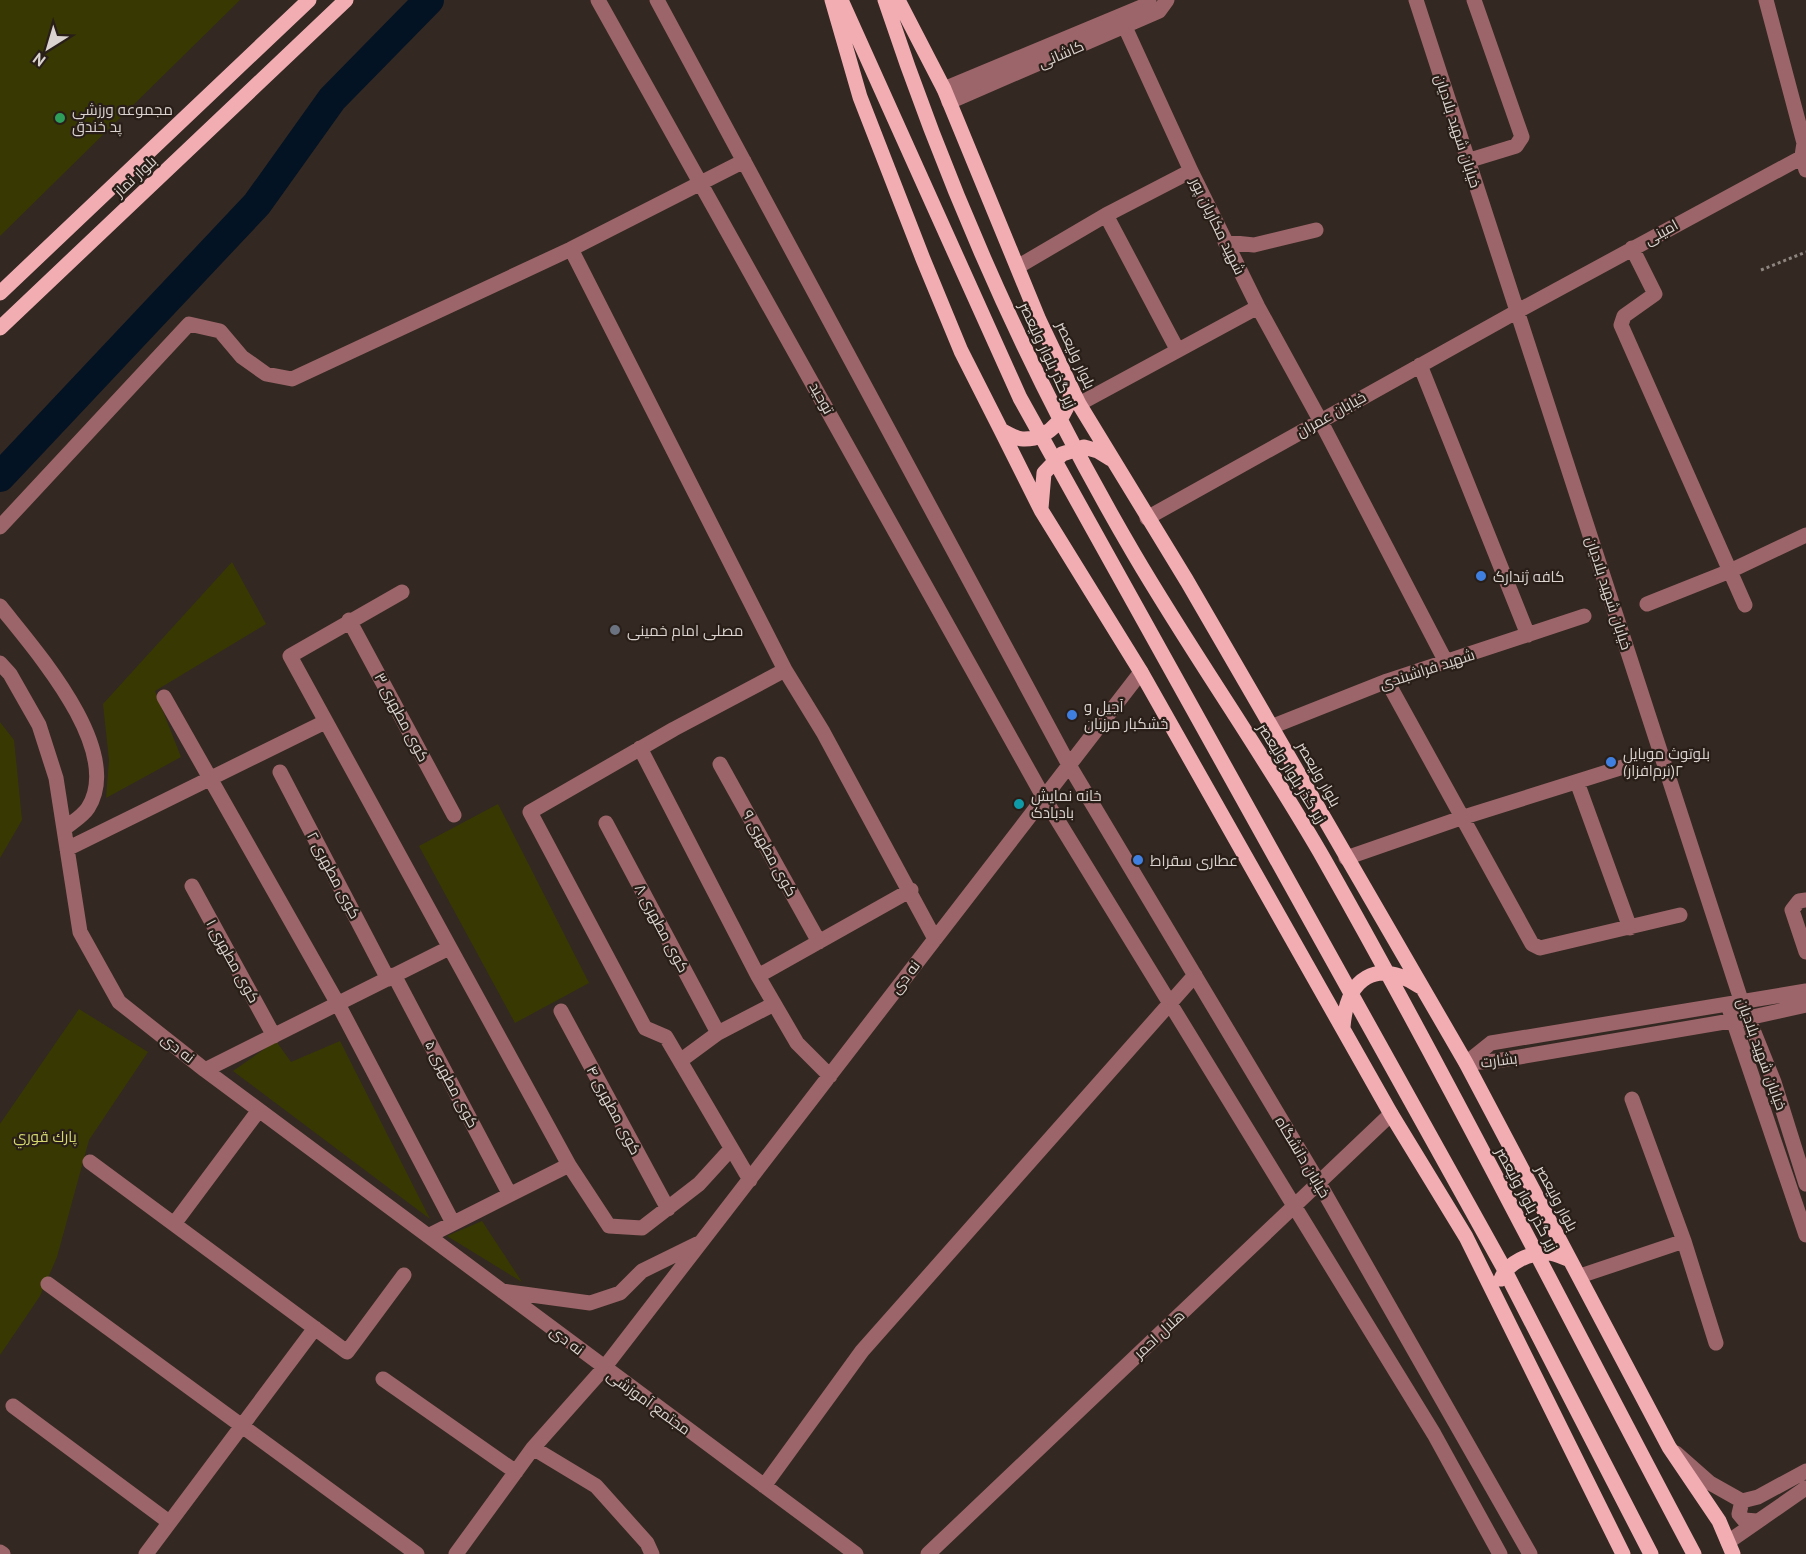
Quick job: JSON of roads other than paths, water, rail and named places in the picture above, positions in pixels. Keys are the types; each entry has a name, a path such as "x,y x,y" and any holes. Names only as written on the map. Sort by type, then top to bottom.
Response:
{"main road":[{"name":"بلوار نماز","path":"0,293 309,0"},
{"name":"بلوار نماز","path":"0,328 346,0"},
{"path":"832,0 860,97 923,259 961,351 1041,510 1141,672 1391,1114 1466,1237 1623,1554"},
{"path":"841,0 1020,398 1502,1265 1651,1554"},
{"name":"زیر گذر بلوار ولیعصر","path":"885,0 925,118 993,281 1054,411 1135,556 1324,860 1584,1341 1694,1554"},
{"name":"بلوار ولیعصر","path":"898,0 947,96 1019,266 1039,320 1079,404 1187,581 1466,1063 1669,1447 1719,1521 1730,1548"},
{"path":"1001,430 1021,440 1037,438 1048,432 1064,415 1070,404 1072,387"},
{"path":"1041,510 1044,473 1062,454 1084,447 1098,451 1114,460"},
{"path":"1343,1027 1345,1008 1354,989 1368,976 1379,971 1402,975 1422,987"},
{"path":"1498,1305 1498,1285 1506,1268 1523,1258 1549,1253 1570,1260"}],"street":[{"name":"توحید","path":"598,0 1044,798"},
{"path":"657,0 1069,765"},
{"name":"کاشانی","path":"947,96 1146,5 1149,0"},
{"name":"کاشانی","path":"947,96 1125,27 1159,11 1167,0"},
{"name":"خیابان شهید بلادیان","path":"1416,0 1734,1001 1748,1018 1774,1082 1806,1184"},
{"path":"1467,161 1516,146 1522,137 1474,0"},
{"path":"1766,0 1804,143 1805,160"},
{"name":"شهید مکاریان پور","path":"1125,27 1191,171 1258,307 1320,420 1446,662"},
{"name":"امینی","path":"1516,312 1632,248 1805,160"},
{"path":"0,527 189,324 220,331 242,357 266,374 292,379 571,249 744,161"},
{"path":"1019,266 1106,215 1191,171"},
{"path":"1106,215 1177,349"},
{"path":"1226,242 1254,245 1316,230"},
{"path":"1632,248 1655,294 1624,316 1621,325 1745,605"},
{"path":"571,249 785,670 823,732 911,890 935,939"},
{"path":"1079,404 1258,307"},
{"name":"خیابان عمران","path":"1147,518 1516,312"},
{"path":"1420,365 1528,635"},
{"path":"1647,604 1730,571 1806,535"},
{"path":"402,592 349,620 290,656 569,1166 609,1226 642,1228 699,1184 730,1150"},
{"path":"0,606 54,675 80,718 96,763 96,789 88,809 64,829"},
{"name":"شهید فراشبندی","path":"1271,727 1387,681 1584,616"},
{"name":"کوی مطهری ۳","path":"349,620 454,814"},
{"name":"نه دی","path":"0,663 10,674 39,725 56,778 80,932 118,1002 205,1070 604,1368 1141,672"},
{"path":"750,1180 730,1150 666,1037 645,1028 530,812 640,748 785,670"},
{"path":"1387,681 1532,944 1540,948 1680,915"},
{"path":"164,697 338,1004 453,1223"},
{"path":"67,849 325,722"},
{"path":"640,748 774,1004 797,1043 830,1076"},
{"name":"کوی مطهری ۹","path":"720,764 819,942"},
{"name":"خیابان دانشگاه","path":"1069,765 1319,1183 1530,1554"},
{"path":"1346,858 1461,818 1623,767"},
{"name":"کوی مطهری ۲","path":"280,772 391,977"},
{"path":"1577,782 1630,928"},
{"path":"1044,798 1434,1434 1500,1554"},
{"name":"کوی مطهری ۸","path":"606,823 718,1033"},
{"name":"کوی مطهری ۱","path":"192,886 274,1036"},
{"path":"758,976 911,890"},
{"path":"1800,902 1792,910 1806,952"},
{"path":"205,1070 449,948"},
{"path":"764,1486 861,1351 1195,975"},
{"name":"کوی مطهری ۵","path":"391,977 509,1193"},
{"name":"بشارت","path":"1466,1063 1491,1043 1734,1001 1806,991"},
{"name":"خیابان شهید بلادیان","path":"1734,1001 1732,1020 1806,1235"},
{"path":"680,1061 718,1033 774,1004"},
{"name":"بشارت","path":"1466,1063 1496,1061 1748,1018 1806,1005"},
{"name":"کوی مطهری ۴","path":"561,1011 668,1209"},
{"path":"1632,1099 1684,1241 1716,1343"},
{"path":"174,1224 259,1110"},
{"name":"هلال احمر","path":"928,1554 1391,1114"},
{"path":"90,1162 347,1352 404,1275"},
{"path":"428,1236 509,1193 569,1166"},
{"path":"501,1291 590,1303 620,1293 642,1271 702,1241"},
{"path":"1580,1276 1684,1241"},
{"path":"48,1284 417,1554"},
{"path":"146,1554 315,1328"},
{"name":"مجتمع آموزشی","path":"456,1554 533,1448 604,1368 856,1554"},
{"path":"383,1379 516,1472"},
{"path":"13,1406 169,1522"},
{"path":"1669,1447 1710,1483 1742,1500 1758,1497 1806,1471"},
{"path":"533,1448 596,1486 647,1543 652,1554"},
{"path":"1730,1548 1757,1521 1806,1488"},
{"path":"1742,1500 1739,1514 1744,1520 1757,1521"}],"waterway":[{"path":"0,477 257,204 332,99 429,0"}],"place":[{"name":"مجموعه ورزشی پد خندق","path":"60,118"},
{"name":"کافه ژندارک","path":"1481,576"},
{"name":"مصلی امام خمینی","path":"615,630"},
{"name":"آجیل و خشکبار مرزبان","path":"1072,715"},
{"name":"بلوتوث موبایل (نرم‌افزار)۲","path":"1611,762"},
{"name":"خانه نمایش بادبادک","path":"1019,804"},
{"name":"عطاری سقراط","path":"1138,860"}],"park label":[{"name":"پارك قوري","path":"45,1136"}]}
